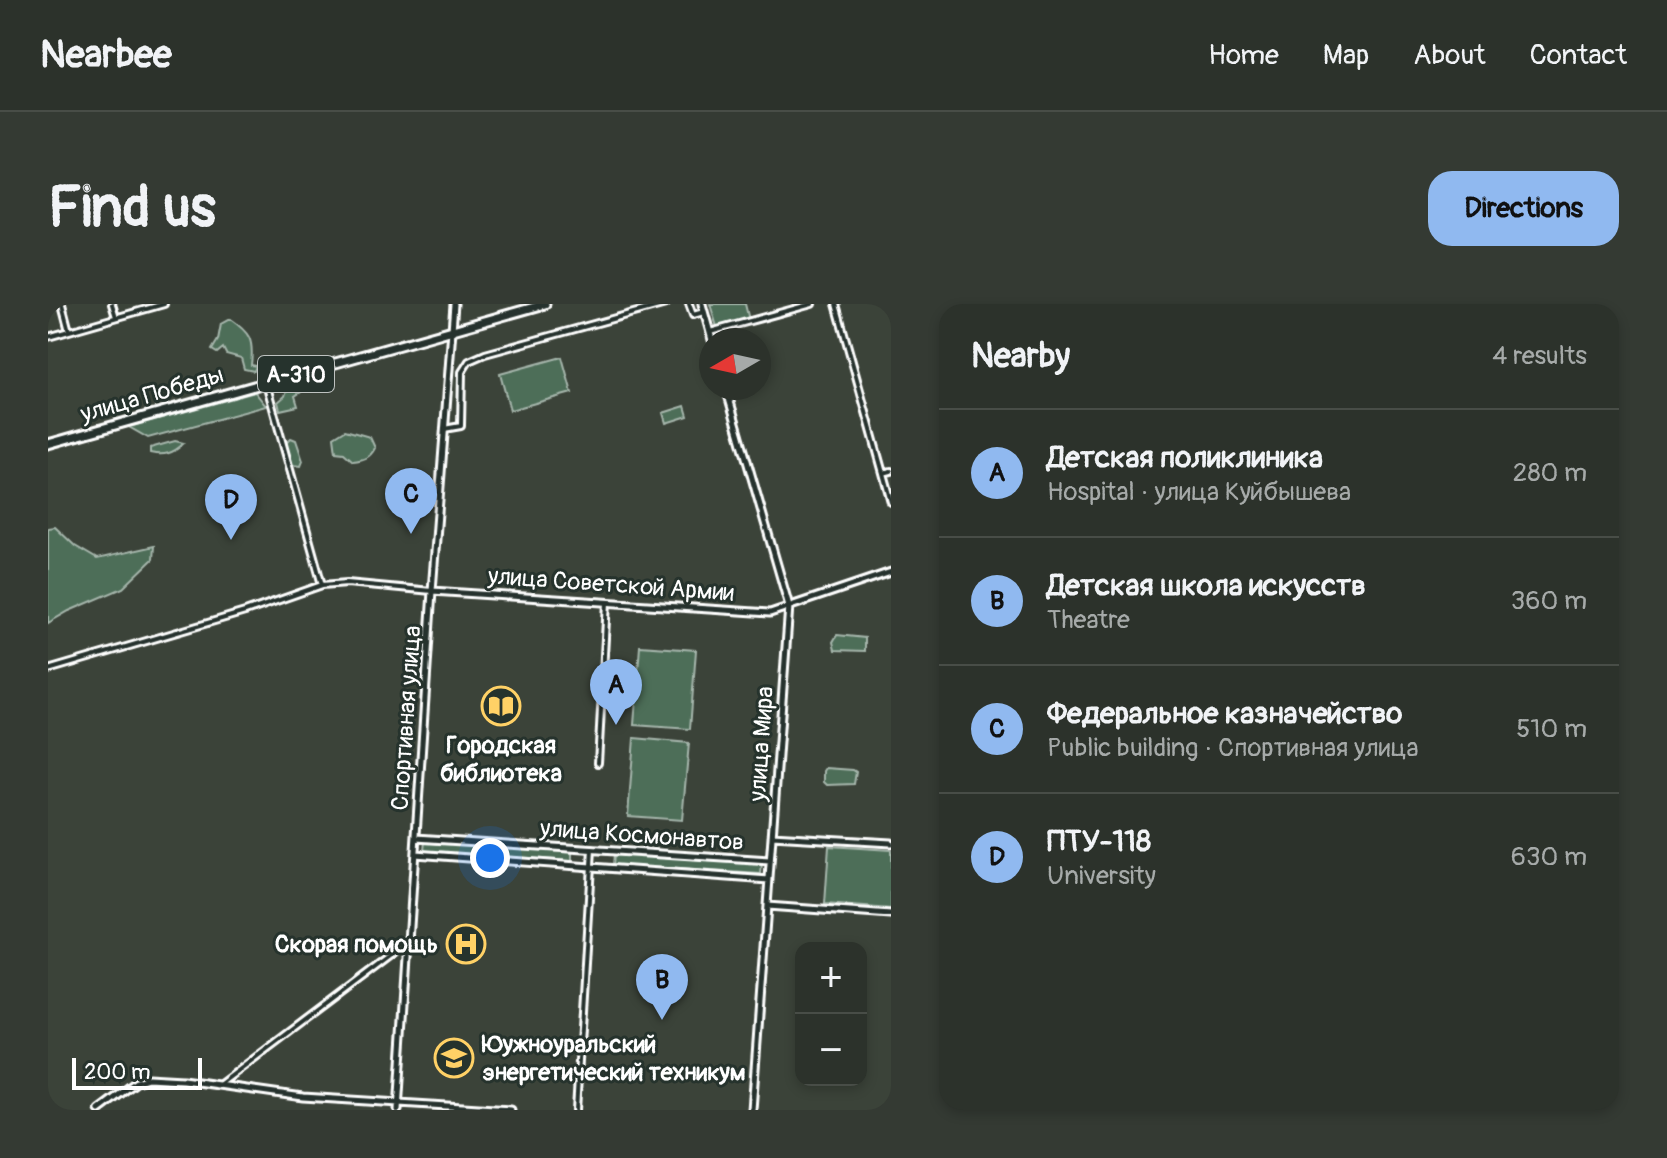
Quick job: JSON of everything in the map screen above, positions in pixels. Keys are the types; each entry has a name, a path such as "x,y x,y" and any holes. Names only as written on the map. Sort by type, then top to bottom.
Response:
{"highway":[{"name":"улица Победы","path":"48,444 545,304"}],"street":[{"path":"62,304 69,331"},
{"path":"112,304 116,318"},
{"path":"48,337 163,304"},
{"name":"Спортивная улица","path":"398,1106 454,304"},
{"path":"444,429 461,426 462,372 469,361 666,304"},
{"path":"689,304 693,315 704,312"},
{"path":"702,304 709,328"},
{"path":"725,328 812,304"},
{"path":"836,304 891,502"},
{"path":"266,383 322,585"},
{"name":"улица Мира","path":"729,400 789,606 752,1110"},
{"path":"883,473 891,471"},
{"name":"улица Советской Армии","path":"48,670 245,612 322,585 347,583 770,613 891,572"},
{"path":"598,763 607,602"},
{"name":"улица Космонавтов","path":"772,836 891,843"},
{"name":"улица Космонавтов","path":"416,838 770,861"},
{"path":"576,1110 592,849"},
{"name":"улица Космонавтов","path":"415,854 769,880"},
{"path":"767,906 891,915"},
{"path":"217,1086 409,942"},
{"path":"99,1110 136,1082 148,1078 398,1106 511,1110"}],"green space":[{"path":"710,304 745,304 749,320 717,327"},
{"path":"230,319 249,338 251,365 256,366 254,371 244,369 241,358 226,354 223,348 217,353 212,350 221,324"},
{"path":"562,357 572,393 510,410 500,374"},
{"path":"304,385 295,396 298,406 280,410 278,402 285,396 288,387"},
{"path":"255,392 266,406 148,438 129,427"},
{"path":"685,406 688,416 666,423 663,413"},
{"path":"345,430 370,437 375,448 371,454 353,461 344,453 336,452 334,437"},
{"path":"291,438 296,440 303,461 301,466 292,465 285,444"},
{"path":"175,441 184,443 168,453 150,453 150,448"},
{"path":"55,527 75,546 97,559 154,546 153,559 123,588 48,623 48,528"},
{"path":"837,635 865,638 865,651 835,650 833,642"},
{"path":"640,646 696,650 690,729 634,725"},
{"path":"634,738 689,743 682,820 628,816"},
{"path":"826,768 853,770 856,772 854,784 827,785 824,782"},
{"path":"425,841 572,851 572,861 424,851"},
{"path":"829,846 891,850 891,909 825,904"},
{"path":"614,854 762,864 761,874 613,865"}],"place":[{"name":"Федеральное казначейство","path":"411,534"},
{"name":"ПТУ-118","path":"231,540"},
{"name":"Городская библиотека","path":"501,706"},
{"name":"Детская поликлиника","path":"616,725"},
{"name":"Скорая помощь","path":"466,944"},
{"name":"Детская школа искусств","path":"662,1020"},
{"name":"Юужноуральский энергетический техникум","path":"454,1058"}]}
